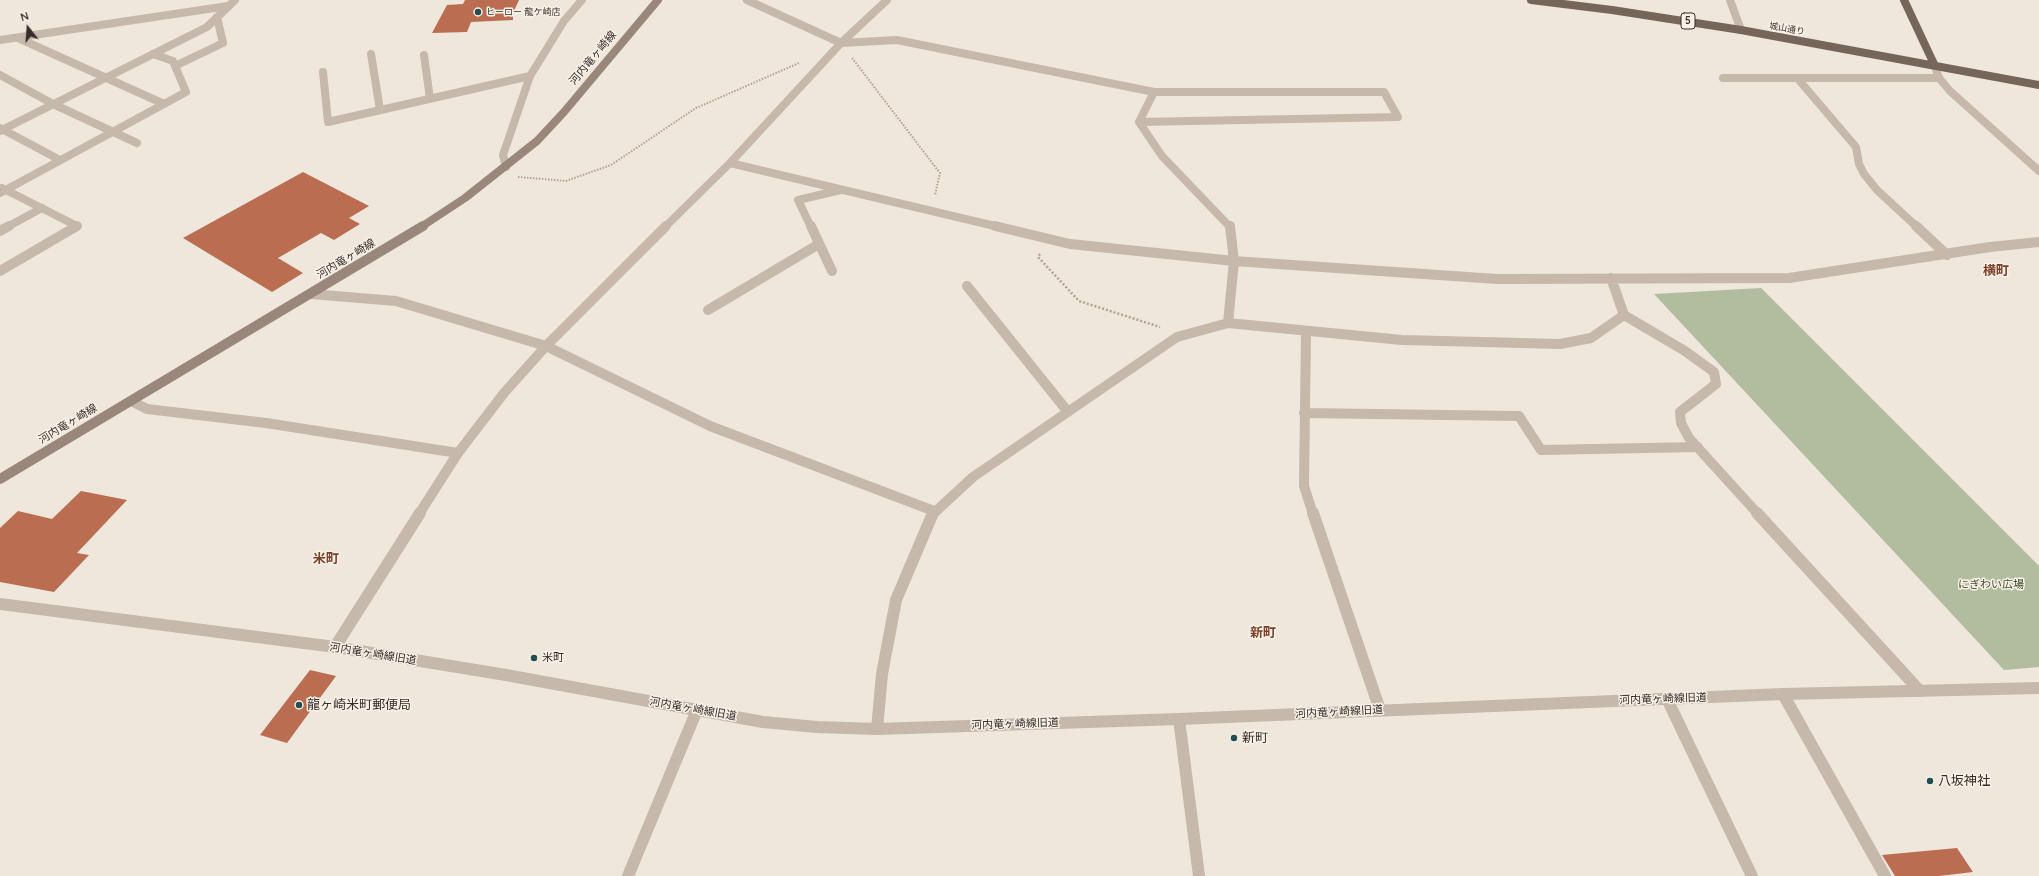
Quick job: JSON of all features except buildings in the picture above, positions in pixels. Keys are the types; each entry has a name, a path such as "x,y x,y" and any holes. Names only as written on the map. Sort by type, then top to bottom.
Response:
{"main road":[{"name":"河内竜ヶ崎線","path":"0,479 428,223 496,175 537,141 564,112 658,0"},
{"name":"城山通り","path":"1531,0 1612,10 1741,30 1934,64 2039,85"},
{"path":"1904,0 1934,64"}],"street":[{"path":"1,129 207,27 235,0"},
{"path":"506,167 504,155 530,76 564,21 582,0"},
{"path":"747,0 841,43 897,40 1154,92 1384,92 1398,117 1139,122"},
{"path":"335,647 458,453 504,393 546,346 730,163 841,43 887,0"},
{"path":"1730,0 1741,30"},
{"path":"0,40 228,6"},
{"path":"175,66 223,42 217,17"},
{"path":"18,38 164,104"},
{"path":"2,190 186,92 173,62 153,54"},
{"path":"371,54 380,110"},
{"path":"424,55 430,99"},
{"path":"1934,64 1939,78 1969,108 2039,171"},
{"path":"323,72 328,122 530,76"},
{"path":"0,75 53,104 137,143"},
{"path":"1723,78 1939,78"},
{"path":"1798,79 1845,132 1856,147 1859,164 1864,174 1877,190 1947,255"},
{"path":"1139,122 1147,103 1154,92"},
{"path":"1139,122 1162,156 1230,225 1234,261 1228,323"},
{"path":"1,129 60,160"},
{"path":"730,163 1070,244 1234,261 1497,279 1789,278 1947,255 1990,247 2039,242"},
{"path":"0,271 77,226 2,190"},
{"path":"832,270 798,200 841,190"},
{"path":"0,231 42,208"},
{"path":"708,310 819,244"},
{"path":"1611,278 1624,316 1685,351 1714,372 1716,384 1680,412 1681,423 1689,438 1920,692"},
{"path":"967,286 1068,412"},
{"path":"311,294 396,301 546,346 710,426 934,510"},
{"path":"877,729 882,674 896,600 934,510 974,477 1177,337 1228,323 1402,340 1560,344 1591,338 1624,316"},
{"path":"1306,331 1304,486 1380,710"},
{"path":"131,401 147,409 266,423 458,453"},
{"path":"1304,413 1519,416 1541,450 1698,447"},
{"name":"河内竜ヶ崎線旧道","path":"0,604 335,647 506,675 763,722 817,727 877,729 1179,719 1782,694 1920,692 2039,688"},
{"path":"1782,694 1885,876"},
{"path":"1667,699 1752,876"},
{"path":"628,876 697,710"},
{"path":"1179,719 1199,876"}],"path":[{"path":"841,43 940,173 931,211"},
{"path":"496,175 566,181 611,165 696,108 810,59 829,57"},
{"path":"1052,240 1038,257 1079,301 1184,334"}],"green space":[{"name":"にぎわい広場","path":"1761,288 2039,566 2039,667 2004,670 1654,294"}],"place":[{"name":"ヒーロー 龍ケ崎店","path":"478,12"},
{"name":"米町","path":"534,658"},
{"name":"龍ヶ崎米町郵便局","path":"299,705"},
{"name":"新町","path":"1234,738"},
{"name":"八坂神社","path":"1930,781"}],"district":[{"name":"横町","path":"1996,271"},
{"name":"米町","path":"326,559"},
{"name":"新町","path":"1263,633"}]}
